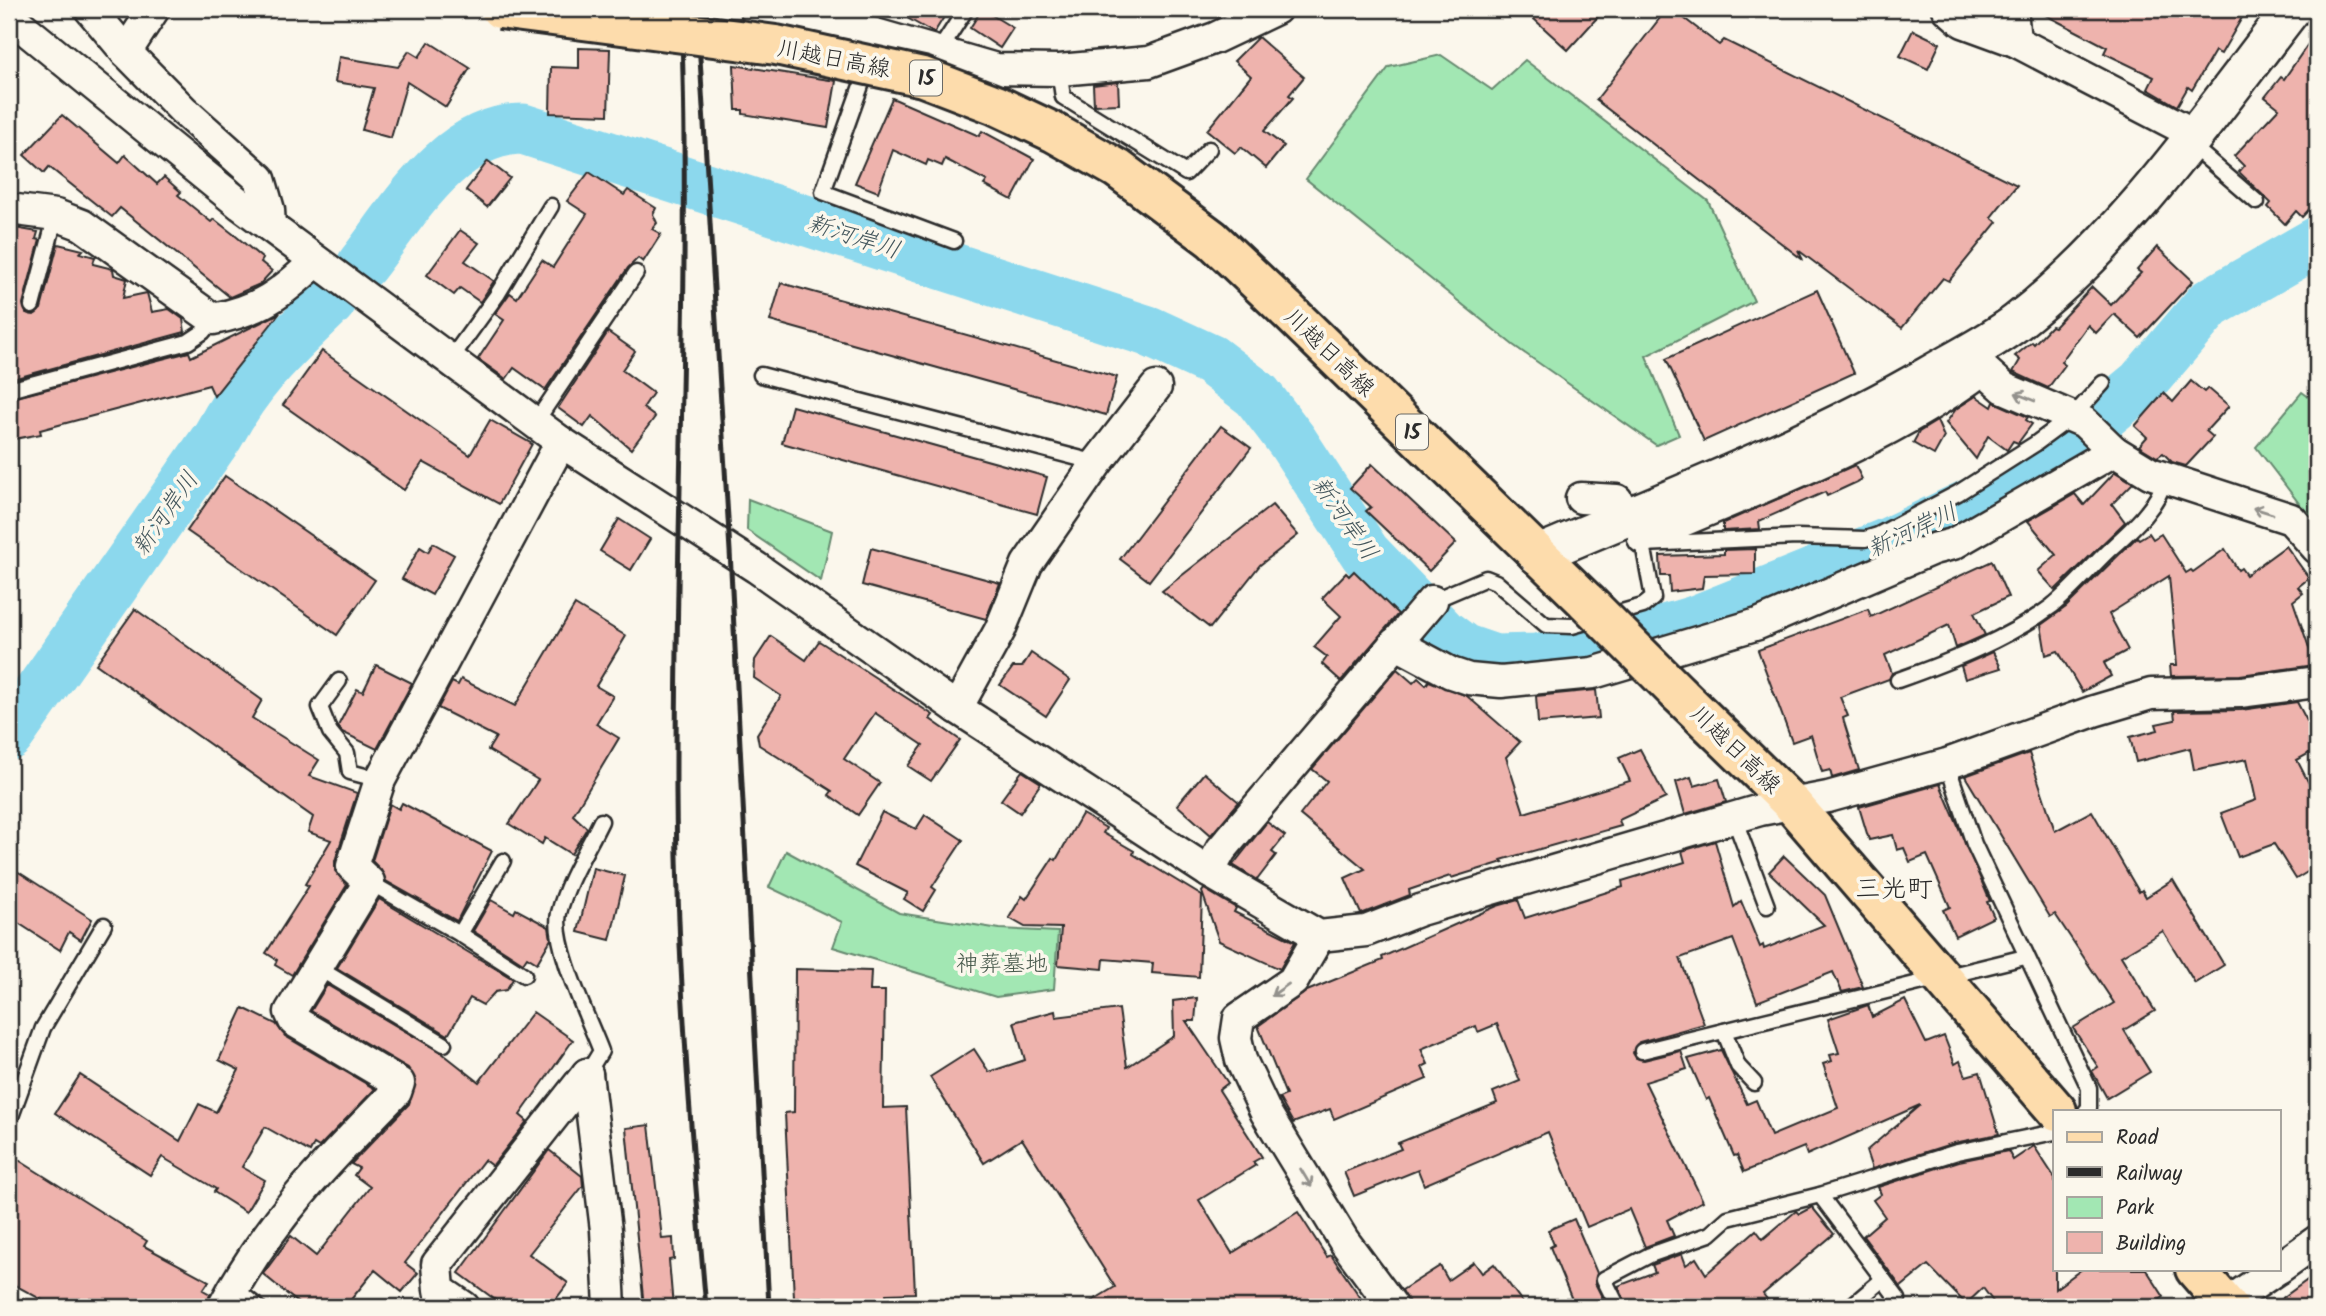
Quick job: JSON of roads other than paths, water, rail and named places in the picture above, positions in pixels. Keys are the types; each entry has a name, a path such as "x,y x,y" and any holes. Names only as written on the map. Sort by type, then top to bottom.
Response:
{"main road":[{"name":"川越日高線","path":"500,9 776,46 859,61 935,81 1041,127 1118,169 1212,239 1792,804 2056,1110"},
{"path":"2196,1270 2225,1306"}],"street":[{"path":"90,9 125,52 184,111 260,179 270,226"},
{"path":"125,52 154,9"},
{"path":"755,9 821,18 996,69 1059,70 1149,62 1215,38 1276,9"},
{"path":"1948,9 1963,22 2015,41 2191,138"},
{"path":"2012,9 2015,41"},
{"path":"1643,539 1840,451 1946,397 1974,362 2087,259 2141,201 2191,138 2282,12"},
{"path":"9,16 315,262 561,442 757,568 957,708 1209,872 1319,936 1366,931 1420,910 1734,818 1947,764 2094,711 2151,694 2241,692 2317,682"},
{"path":"9,209 56,215 82,225 213,319 260,306 284,291 315,262"},
{"path":"1974,362 2004,388 2078,419 2111,447 2165,479 2291,519 2317,548"},
{"path":"1537,555 1838,425 1974,362"},
{"path":"957,708 1000,630 1027,564 1097,463 1156,387"},
{"path":"228,1298 265,1235 296,1195 396,1093 399,1083 294,1021 289,1012 369,882 352,866 380,780 561,442"},
{"path":"1400,637 1451,673 1469,680 1501,681 1616,668 1758,624 1933,549 1953,544 2111,447"},
{"path":"1581,498 1617,500"},
{"path":"1209,872 1221,850 1432,601"},
{"path":"1319,936 1293,981 1239,1018 1236,1038 1241,1060 1266,1113 1344,1241 1393,1307"},
{"path":"464,1307 439,1290 437,1264 587,1074"},
{"path":"587,1074 606,1230 610,1307"},
{"path":"2280,1267 2317,1241"},
{"path":"2225,1306 2275,1270"}],"lane":[{"path":"939,51 966,9"},
{"path":"880,35 822,192 954,241"},
{"path":"1059,70 1063,97 1186,173 1209,149"},
{"path":"2191,138 2257,202"},
{"path":"450,360 498,295 551,206"},
{"path":"32,306 56,215"},
{"path":"535,423 636,273"},
{"path":"9,390 188,342 203,332 213,319"},
{"path":"761,375 1097,463"},
{"path":"1432,601 1486,578 1546,625 1572,626 1643,606 1653,598 1643,539 1864,539 1958,493 2078,419 2103,383"},
{"path":"1898,680 1965,655 2053,605 2136,524 2161,492 2165,479"},
{"path":"339,681 320,707 330,732 348,753 350,772 380,780"},
{"path":"1947,764 1974,844 2089,1088 2087,1110"},
{"path":"1734,818 1767,905"},
{"path":"587,1074 601,1051 564,956 558,916 572,879 601,821"},
{"path":"460,934 502,861"},
{"path":"369,882 460,934 524,975"},
{"path":"9,1122 43,1028 104,925"},
{"path":"1642,1051 2025,957"},
{"path":"318,968 444,1044"},
{"path":"1724,1031 1738,1066 1754,1083"},
{"path":"1618,1307 1604,1279 1650,1255 1710,1234 1728,1218 1820,1195 1957,1152 2053,1132"},
{"path":"1820,1195 1898,1299"},
{"path":"1850,1307 1883,1279"},
{"path":"228,1298 258,1307"}],"waterway":[{"name":"新河岸川","path":"362,265 411,199 450,158 472,143 497,133 523,129 1148,331 1211,360 1257,395 1292,441 1365,553 1443,634 1463,649 1495,660 1536,659 1598,650 1695,621 1888,543 1993,493 2084,431 2141,384 2209,304 2317,242"},
{"name":"新河岸川","path":"9,735 218,436 243,396 269,363 331,301"}],"railway":[{"path":"681,9 684,303 676,694 677,857 686,1050 706,1307"},
{"path":"697,9 730,551 769,1307"}],"district":[{"name":"三光町","path":"1894,888"}],"park label":[{"name":"神葬墓地","path":"1002,963"}]}
